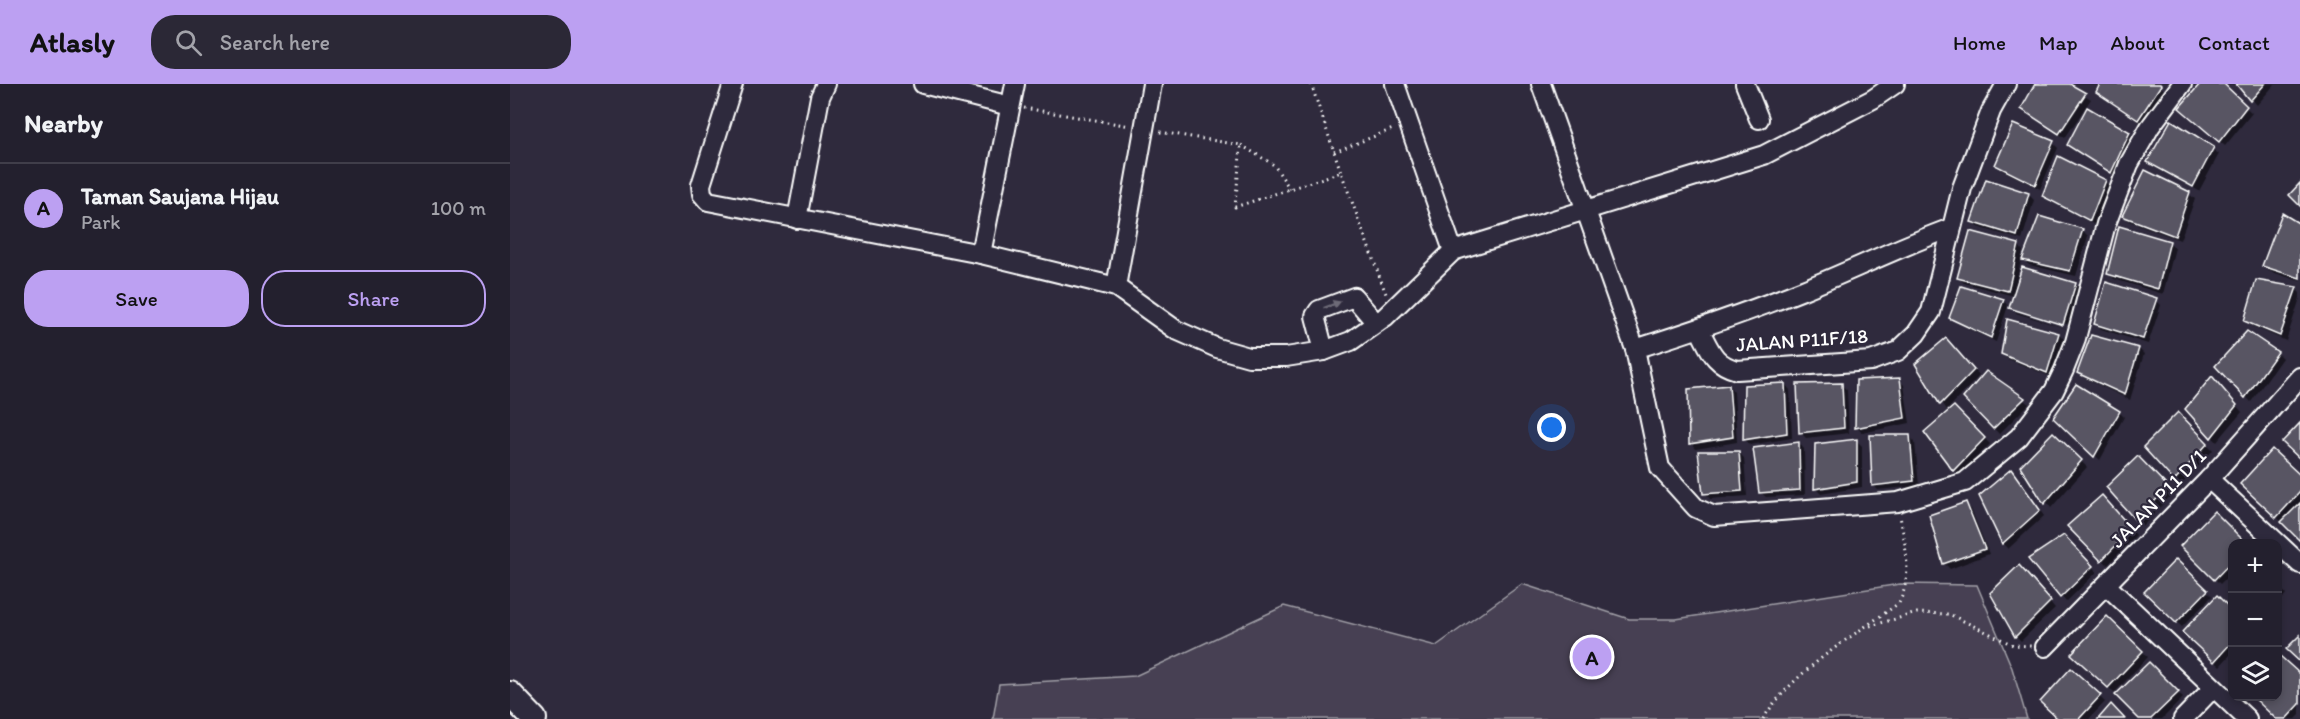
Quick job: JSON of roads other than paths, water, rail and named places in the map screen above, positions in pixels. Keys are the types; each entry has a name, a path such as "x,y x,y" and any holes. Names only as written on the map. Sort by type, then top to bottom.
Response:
{"main road":[{"path":"510,694 534,719"}],"street":[{"path":"733,84 701,185 702,194 708,201 981,254 1116,287 1176,330 1216,348 1249,357 1286,357 1324,351 1351,341 1392,310 1453,251 1764,155 1873,99 1895,84"},
{"path":"797,219 820,97 826,84"},
{"path":"922,84 1010,106"},
{"path":"981,254 1015,84"},
{"path":"1116,287 1152,84"},
{"path":"1395,84 1453,251"},
{"path":"1541,84 1635,349 1660,468 1696,508 1714,516 1898,502 1965,482 2019,437 2054,391 2075,342 2106,224 2129,164 2150,127 2182,84"},
{"path":"1745,84 1759,119"},
{"name":"JALAN P11F/18","path":"1698,329 1716,360 1725,367 1737,370 1871,361 1898,351 1916,334 1931,312 1962,188 1991,111 2006,84"},
{"name":"JALAN P11F/18","path":"1635,349 1802,291 1951,228"},
{"path":"1324,351 1316,316 1319,310 1354,297 1376,323"},
{"name":"JALAN P11 D/1","path":"2045,647 2209,479 2300,377"},
{"path":"2209,479 2300,564"},
{"path":"2106,585 2247,719"},
{"path":"2183,719 2213,688"}],"place":[{"name":"Taman Saujana Hijau","path":"1592,657"}]}
